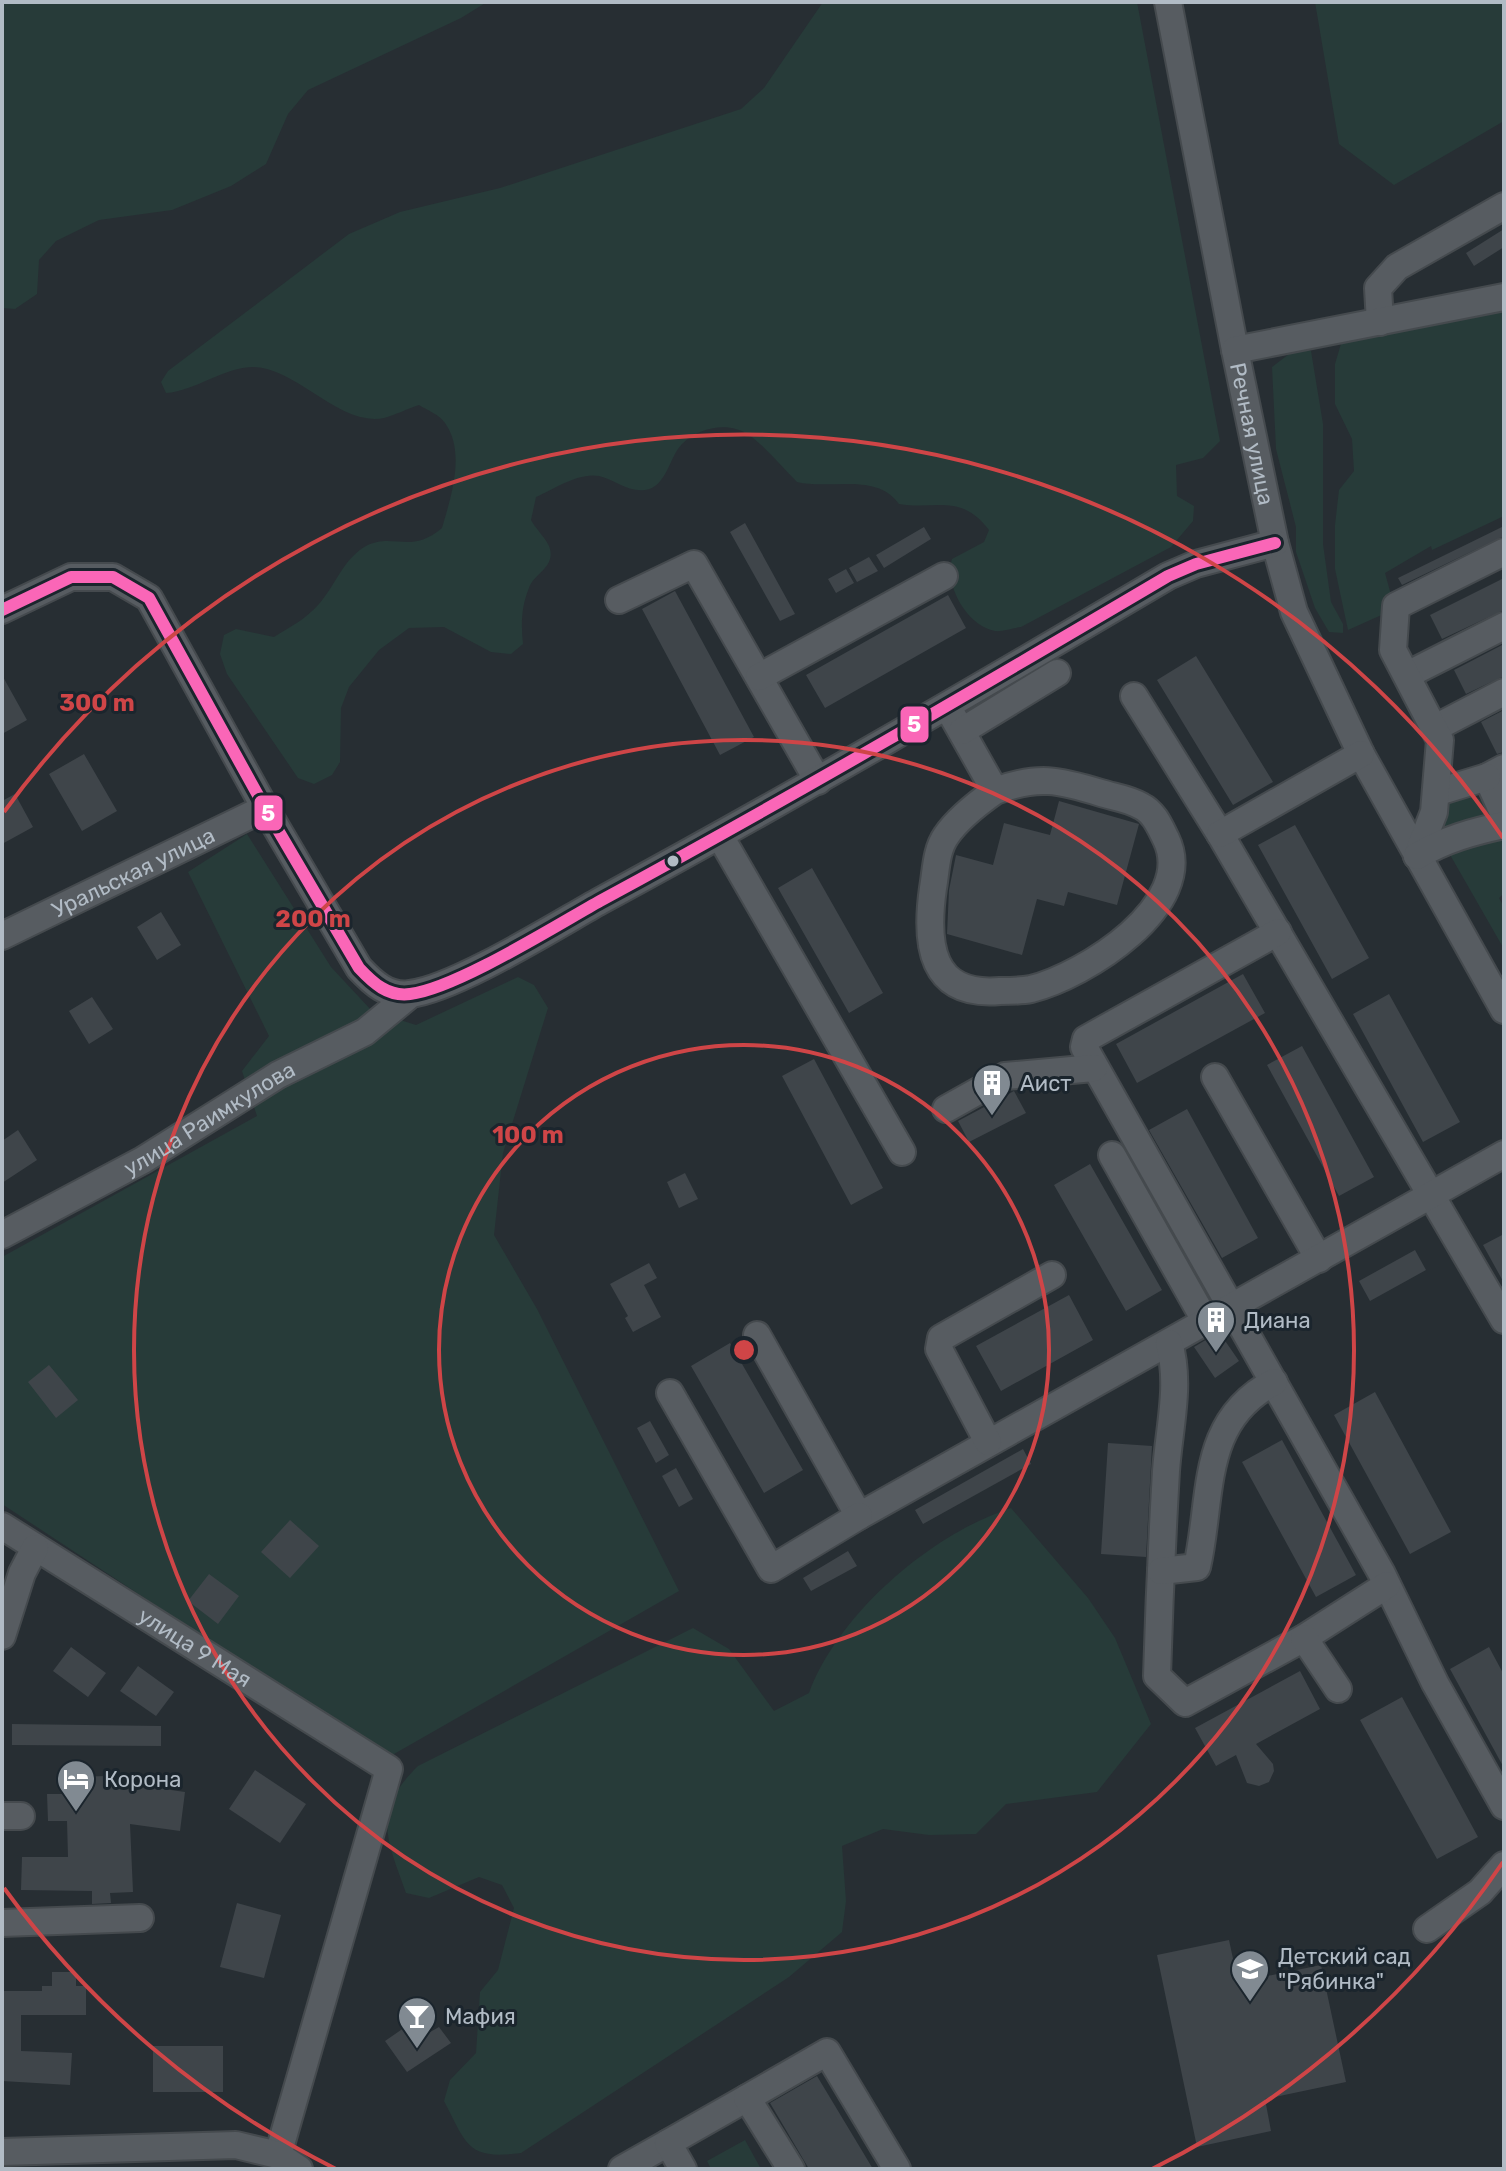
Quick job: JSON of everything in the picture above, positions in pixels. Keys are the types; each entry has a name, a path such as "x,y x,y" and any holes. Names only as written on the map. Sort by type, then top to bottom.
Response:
{"street":[{"name":"Речная улица","path":"1168,2 1275,543 1299,625 1361,754 1504,1010"},
{"path":"1380,322 1378,288 1397,267 1504,206"},
{"path":"1235,350 1503,297"},
{"path":"2,610 71,577 113,577 149,598 265,808 359,968 375,985 394,993 411,994 457,977 720,836 1168,576 1222,556 1275,543"},
{"path":"1417,856 1434,812 1441,748 1435,728 1393,650 1396,606 1504,552"},
{"path":"619,600 694,564 818,781"},
{"path":"759,677 944,576"},
{"path":"1407,675 1504,626"},
{"path":"962,731 1057,673"},
{"path":"1435,728 1504,692"},
{"path":"1134,696 1220,834 1504,1320"},
{"path":"947,706 995,791"},
{"path":"1220,834 1361,754"},
{"path":"1438,792 1495,772 1504,815"},
{"path":"1056,779 1141,805 1158,823 1173,863 1172,878 1158,904 1123,940 1058,979 1030,989 983,992 965,990 943,971 928,933 939,850 945,837 995,791 1056,779"},
{"name":"Уральская улица","path":"2,936 265,808"},
{"path":"1417,856 1440,842 1478,829 1504,825"},
{"path":"720,836 902,1152"},
{"path":"1278,932 1086,1039 1084,1047 1387,1585 1435,1683 1504,1806"},
{"name":"улица Раимкулова","path":"2,1235 143,1160 278,1075 365,1032 411,994"},
{"path":"946,1109 1005,1076 1094,1068"},
{"path":"1215,1077 1319,1259"},
{"path":"670,1393 771,1569 988,1442 1504,1154"},
{"path":"1112,1155 1206,1322"},
{"path":"988,1442 939,1349 941,1338 1052,1275"},
{"path":"757,1335 859,1516"},
{"path":"1169,1343 1176,1366 1170,1421 1157,1676 1185,1703 1304,1638 1387,1585"},
{"path":"1161,1571 1197,1567 1214,1451 1226,1425 1242,1403 1274,1382"},
{"name":"улица 9 Мая","path":"2,1526 389,1769 289,2162"},
{"path":"2,1636 22,1573 35,1548"},
{"path":"1304,1638 1338,1689"},
{"path":"1427,1929 1480,1892 1504,1865"},
{"path":"2,1923 140,1918"},
{"path":"622,2169 827,2052 897,2169"},
{"path":"747,2098 791,2169"},
{"path":"668,2143 683,2169"},
{"path":"2,2152 213,2144 236,2145 289,2162"}],"green space":[{"path":"2,2 487,2 461,18 308,90 288,114 266,164 231,186 172,210 99,220 56,241 39,260 37,294 15,309 2,308"},
{"path":"823,2 1137,2 1220,441 1203,458 1176,465 1177,496 1194,506 1193,521 1171,547 1021,627 995,631 975,621 967,612 951,580 952,559 984,542 989,530 968,511 947,505 899,504 890,494 865,485 797,482 749,435 732,428 705,430 682,444 663,478 652,488 632,489 591,475 567,482 536,497 531,520 551,553 548,565 526,595 522,616 523,644 511,654 491,652 444,627 409,628 379,650 349,687 341,708 340,762 332,775 314,784 298,778 227,674 220,654 224,635 236,629 274,637 314,609 358,551 376,542 421,540 442,528 455,475 455,447 445,423 419,405 384,418 368,418 335,406 286,377 254,367 166,393 161,382 168,371 349,234 400,212 500,188 741,109 764,88"},
{"path":"1315,2 1504,2 1504,121 1394,185 1339,144"},
{"path":"1476,305 1504,313 1504,516 1432,550 1431,546 1385,573 1393,602 1386,613 1348,630 1335,569 1339,490 1354,471 1352,439 1335,404 1335,364 1343,337"},
{"path":"1297,348 1311,351 1323,424 1323,544 1331,602 1343,624 1343,633 1329,632 1315,608 1296,552 1296,527 1276,449 1272,367"},
{"path":"1472,796 1484,801 1488,810 1484,819 1439,836 1446,804"},
{"path":"1504,831 1504,893 1499,898 1504,907 1504,949 1449,853"},
{"path":"247,834 331,967 372,1011 416,1025 518,977 534,985 548,1008 503,1153 494,1235 537,1309 679,1591 387,1758 2,1504 2,1257 257,1116 242,1071 269,1036 188,872"},
{"path":"1011,1508 1088,1598 1115,1638 1151,1724 1097,1792 1006,1804 976,1834 929,1835 883,1829 842,1846 846,1901 842,1932 789,1977 521,2153 489,2154 471,2146 458,2129 444,2101 450,2080 476,2053 480,1992 498,1970 514,1908 502,1885 479,1877 429,1898 406,1893 393,1857 387,1826 394,1798 403,1782 418,1766 693,1628 729,1649 774,1711 809,1693 823,1663 842,1634 891,1580 950,1537"},
{"path":"745,2140 761,2169 711,2169 707,2161"}],"building":[{"path":"1504,229 1504,247 1474,266 1466,253"},
{"path":"745,523 795,614 780,621 730,532"},
{"path":"1504,526 1504,536 1402,585 1398,578"},
{"path":"924,527 931,539 884,568 876,555"},
{"path":"869,557 878,571 857,582 849,568"},
{"path":"846,569 854,583 836,593 828,579"},
{"path":"1504,578 1504,610 1442,639 1430,615"},
{"path":"675,591 754,737 720,755 642,609"},
{"path":"948,595 966,628 825,708 806,675"},
{"path":"1504,644 1504,676 1466,694 1454,670"},
{"path":"1196,656 1273,782 1233,805 1157,680"},
{"path":"2,675 27,720 2,734"},
{"path":"1504,710 1504,752 1497,754 1481,722"},
{"path":"84,754 117,811 82,831 49,774"},
{"path":"15,794 33,827 2,844 2,801"},
{"path":"1059,801 1139,824 1117,905 1068,892 1064,906 1037,899 1022,955 947,934 949,890 956,855 993,865 1004,823 1050,835"},
{"path":"1295,825 1369,958 1332,979 1258,845"},
{"path":"812,868 883,993 849,1013 778,888"},
{"path":"161,912 181,945 157,960 137,927"},
{"path":"1243,974 1265,1013 1137,1083 1116,1044"},
{"path":"1389,994 1460,1122 1423,1142 1353,1014"},
{"path":"92,997 113,1029 89,1044 69,1011"},
{"path":"1302,1046 1374,1177 1339,1196 1267,1065"},
{"path":"814,1059 883,1188 851,1205 782,1076"},
{"name":"Аист","path":"1014,1091 1026,1113 969,1142 958,1121"},
{"path":"1187,1109 1258,1238 1222,1258 1149,1130"},
{"path":"18,1130 37,1160 2,1183 2,1141"},
{"path":"1090,1164 1162,1290 1126,1311 1054,1185"},
{"path":"685,1173 698,1199 679,1208 667,1182"},
{"path":"1504,1234 1504,1283 1483,1245"},
{"path":"1415,1250 1426,1270 1370,1301 1359,1281"},
{"path":"649,1263 657,1278 644,1285 661,1317 633,1332 625,1318 628,1316 610,1284"},
{"path":"1069,1295 1093,1340 1001,1391 976,1346"},
{"name":"Диана","path":"1219,1332 1239,1361 1215,1378 1194,1347"},
{"path":"730,1343 803,1470 764,1493 691,1366"},
{"path":"49,1365 78,1400 56,1418 28,1382"},
{"path":"1375,1392 1451,1532 1410,1554 1334,1415"},
{"path":"650,1421 669,1455 656,1463 637,1428"},
{"path":"1282,1440 1356,1575 1316,1597 1242,1462"},
{"path":"1108,1443 1152,1446 1146,1557 1101,1554"},
{"path":"1023,1449 1031,1464 923,1524 915,1510"},
{"path":"676,1468 693,1499 679,1507 662,1476"},
{"path":"290,1520 319,1546 290,1578 261,1552"},
{"path":"848,1551 857,1566 811,1591 803,1578"},
{"path":"209,1574 239,1596 218,1624 188,1601"},
{"path":"71,1647 106,1673 88,1697 53,1671"},
{"path":"1489,1647 1504,1675 1504,1768 1450,1669"},
{"path":"138,1666 174,1692 156,1716 120,1691"},
{"path":"1300,1671 1320,1709 1256,1744 1273,1764 1274,1771 1269,1782 1259,1786 1247,1783 1236,1755 1216,1766 1195,1728"},
{"path":"1402,1697 1478,1837 1437,1859 1360,1720"},
{"path":"12,1724 161,1726 161,1746 12,1745"},
{"path":"255,1770 306,1804 280,1843 229,1809"},
{"path":"109,1776 109,1781 185,1792 180,1831 130,1824 133,1892 110,1893 111,1903 92,1904 92,1891 21,1890 22,1857 68,1857 67,1821 48,1821 47,1794 66,1794 66,1777"},
{"path":"237,1903 281,1915 264,1978 220,1967"},
{"path":"1229,1940 1238,1982 1321,1965 1346,2082 1265,2099 1271,2131 1197,2147 1157,1955"},
{"path":"52,1972 76,1972 76,1986 86,1986 86,2015 21,2015 21,2051 72,2053 70,2085 2,2081 2,1991 42,1991 42,1986 52,1986"},
{"name":"Мафия","path":"411,2023 423,2036 439,2027 451,2043 407,2072 385,2041"},
{"path":"153,2046 223,2046 223,2092 153,2092"},
{"path":"817,2076 873,2169 809,2169 770,2103"}],"transit line":[{"name":"5","path":"2,610 71,577 113,577 149,598 265,808 359,968 375,984 388,991 410,994 453,981 506,955 815,782 1168,576 1196,564 1275,543"}],"place":[{"name":"Аист","path":"992,1117"},
{"name":"Диана","path":"1216,1354"},
{"name":"Корона","path":"76,1813"},
{"name":"Детский сад \"Рябинка\"","path":"1250,2003"},
{"name":"Мафия","path":"417,2050"}]}
